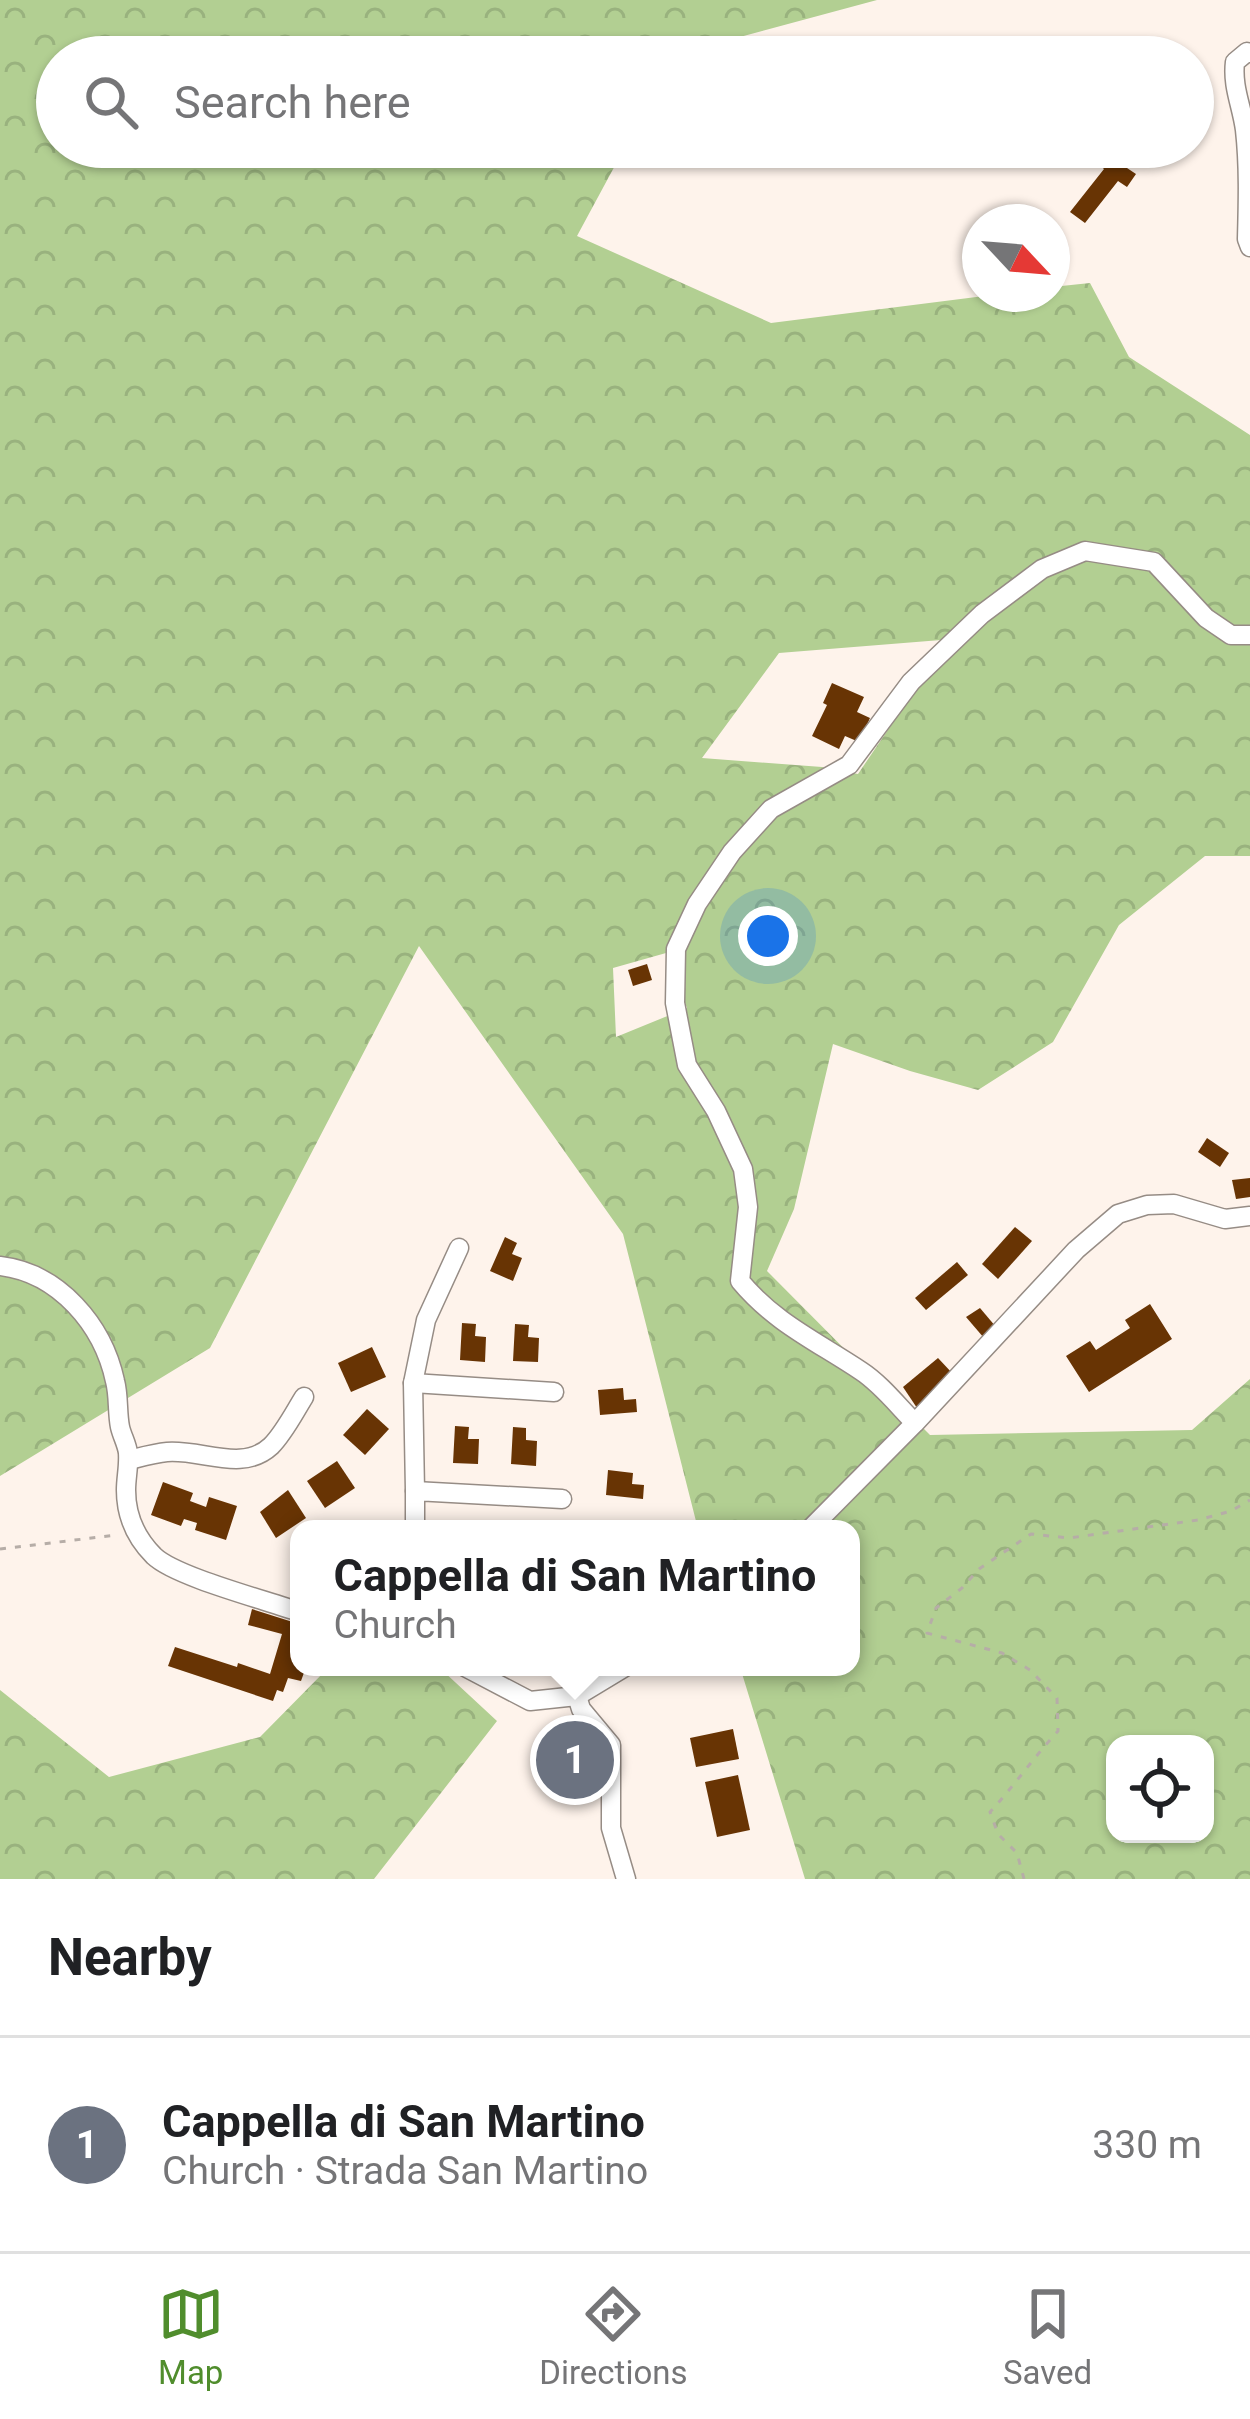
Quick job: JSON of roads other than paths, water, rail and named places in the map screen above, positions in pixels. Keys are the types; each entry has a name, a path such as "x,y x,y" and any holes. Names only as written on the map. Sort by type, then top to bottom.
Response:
{"street":[{"path":"1250,52 1235,62 1233,81 1245,124 1250,247"},
{"path":"915,1424 866,1374 795,1332 740,1281 748,1207 743,1169 716,1111 687,1065 676,1004 676,949 721,869 771,809 848,765 911,682 982,614 1042,569 1084,550 1154,562 1206,618 1231,635 1250,635"},
{"path":"819,1520 1076,1250 1118,1214 1147,1205 1174,1204 1225,1219 1250,1216"},
{"path":"415,1520 413,1383 426,1320 458,1248"},
{"path":"0,1266 23,1269 51,1284 75,1304 107,1351 129,1460 128,1510 135,1532 157,1559 290,1609"},
{"path":"413,1383 554,1392"},
{"path":"129,1460 165,1452 252,1458 272,1445 304,1397"},
{"path":"415,1491 562,1499"},
{"path":"482,1676 530,1701 577,1696 610,1676"},
{"path":"577,1696 581,1709 611,1744 611,1828 626,1879"}],"place":[{"name":"Cappella di San Martino","path":"575,1760"}]}
